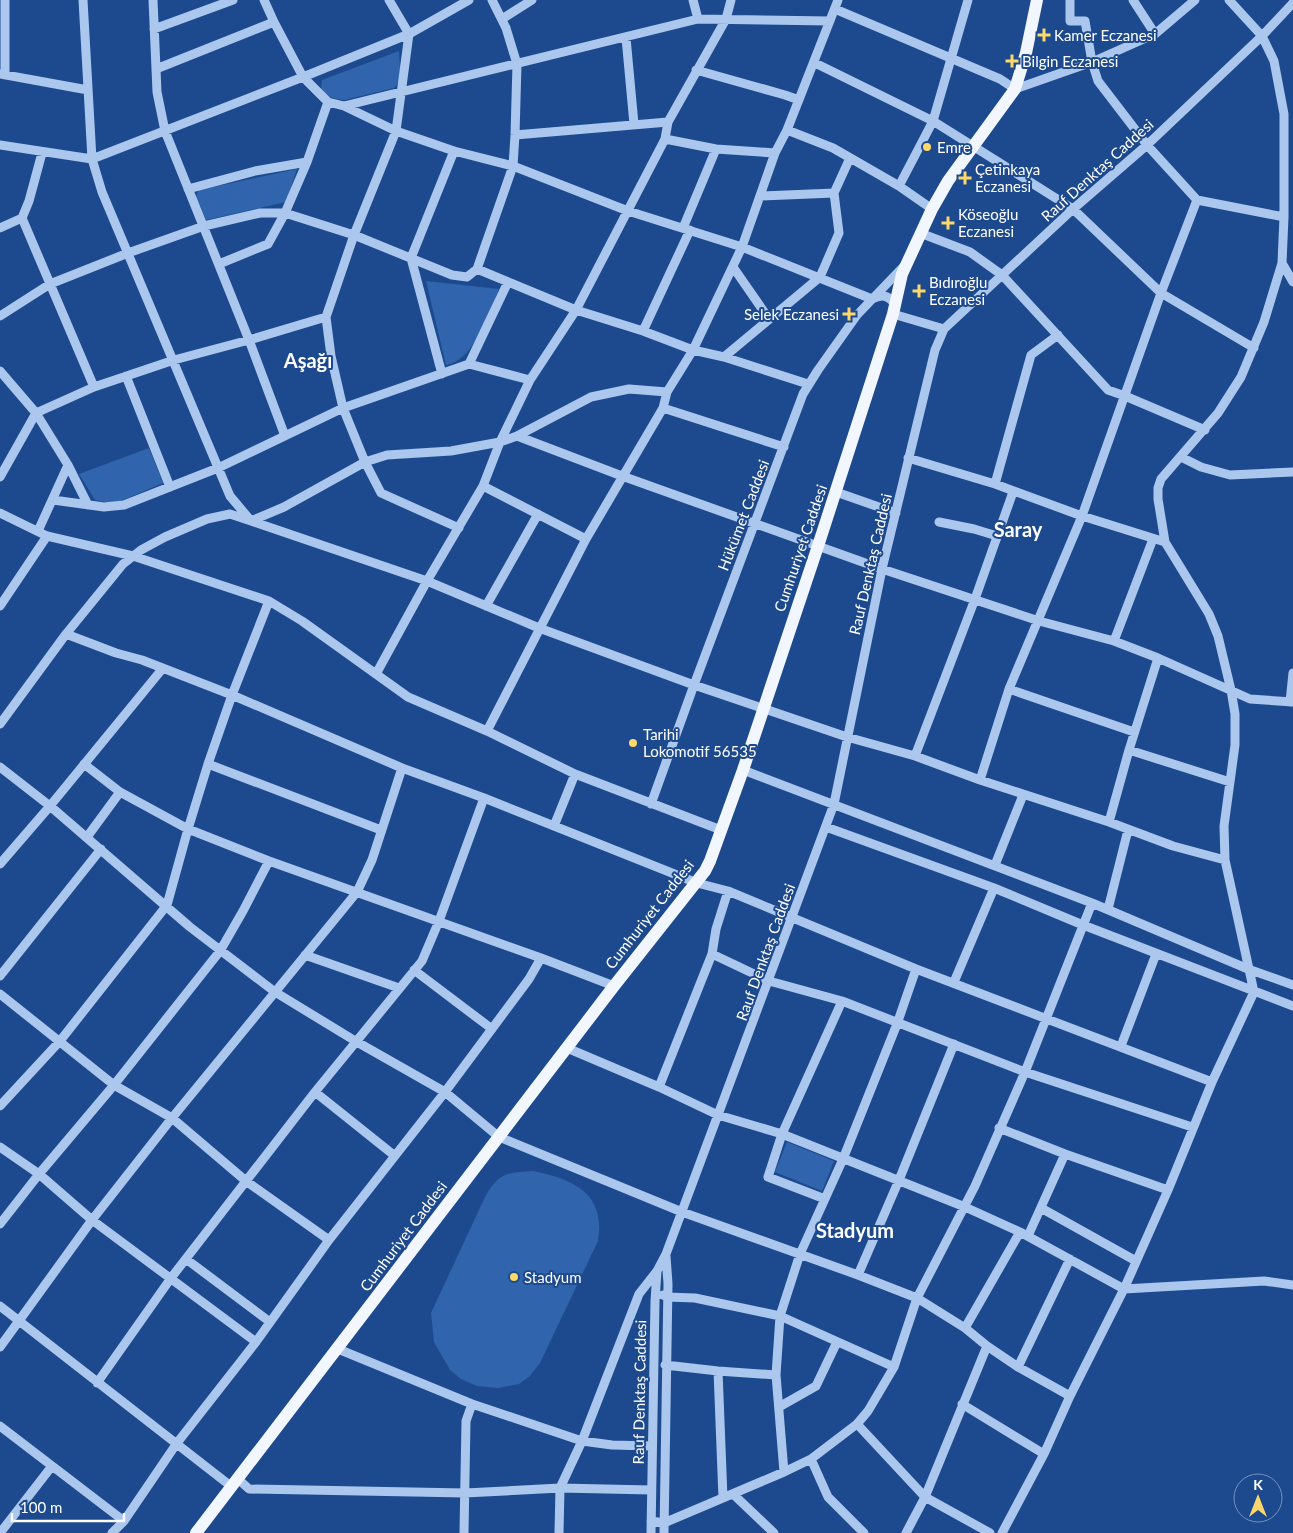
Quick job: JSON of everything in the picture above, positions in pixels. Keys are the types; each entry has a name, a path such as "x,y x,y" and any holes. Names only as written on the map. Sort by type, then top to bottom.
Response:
{"main road":[{"name":"Cumhuriyet Caddesi","path":"196,1533 614,986 698,883 710,861 743,770 836,492 907,262 932,209 948,181 1015,89 1026,53 1037,0"}],"street":[{"path":"5,0 3,17 3,74 88,90"},
{"path":"83,0 92,159 102,192 230,496 251,521"},
{"path":"153,0 157,92 165,130 249,340 285,436"},
{"path":"154,29 233,0"},
{"path":"264,0 303,77 328,102 344,106 396,131 454,151 513,166 628,211 742,247 872,298 888,296 894,309 944,329"},
{"path":"389,0 409,34 396,131 354,235 326,317 331,356 343,408 365,462 381,493 459,528"},
{"path":"450,0 456,8"},
{"path":"0,145 42,153 92,159 409,34 469,0"},
{"path":"0,316 50,284 128,253 204,226 260,213 285,213 354,235 452,275 467,277 477,269 513,166 517,64 506,28 492,0"},
{"path":"502,19 532,0"},
{"path":"693,0 698,19"},
{"path":"376,674 426,581 483,486 500,442 530,380 576,310 665,139 668,122 726,18 731,0"},
{"path":"899,186 932,121 968,0"},
{"path":"1070,0 1070,20 1085,20 1092,62 1098,80 1147,145 1197,200 1284,217"},
{"path":"1133,0 1154,34"},
{"path":"487,730 586,539 663,408 667,392 693,350 742,247 775,153 787,130 815,62 836,4 1000,79 1015,89 1092,62 1154,34 1193,0"},
{"path":"1002,1533 1044,1454 1070,1396 1124,1289 1168,1190 1192,1127 1254,992 1225,860 1224,826 1235,737 1235,714 1231,690 1218,636 1209,614 1165,542 1158,499 1158,488 1161,479 1205,430 1230,395 1254,348 1282,263 1289,114 1274,61 1262,36 1228,0"},
{"name":"Rauf Denktaş Caddesi","path":"650,1533 657,1271 666,1254 682,1212 834,804 882,569 935,350 944,329 1073,209 1147,145 1262,36 1293,3"},
{"path":"344,106 698,19 830,21"},
{"path":"156,69 274,22"},
{"path":"626,38 634,124"},
{"path":"815,62 932,121 1073,209 1161,293 1254,348"},
{"path":"696,70 799,100"},
{"path":"219,264 268,244 285,213 307,162 328,102"},
{"path":"515,135 668,122"},
{"path":"787,130 833,148 899,186 932,209"},
{"path":"665,139 716,149 775,153"},
{"path":"643,331 687,229 716,149"},
{"path":"442,374 411,258 454,151"},
{"path":"0,228 22,218 29,201 42,153"},
{"path":"724,357 820,277 838,233 834,193 850,158"},
{"path":"188,189 255,171 307,162"},
{"path":"760,196 834,193"},
{"path":"980,780 1009,689 1082,516 1161,293 1197,200"},
{"path":"22,218 94,387"},
{"path":"920,233 970,252 1002,275 1108,390 1205,430"},
{"name":"Hükümet Caddesi","path":"651,804 694,684 808,384 857,315 907,262"},
{"path":"1282,263 1293,282"},
{"path":"732,267 769,319"},
{"path":"477,269 576,310 643,331 693,350 724,357 808,384"},
{"path":"469,364 508,282"},
{"path":"0,477 36,413 94,387 174,360 326,317"},
{"path":"995,484 1031,355 1058,335"},
{"path":"53,500 104,507 119,506 218,468 343,408 469,364 530,380"},
{"path":"0,370 36,413 68,465 88,505"},
{"path":"126,376 170,487"},
{"path":"251,521 284,507 365,462 388,455 451,451 500,442 517,436 591,397 629,389 667,392"},
{"path":"663,408 784,447"},
{"path":"517,436 622,476 882,569 1039,621 1114,641 1158,658 1250,699 1292,702 1293,673"},
{"path":"1181,457 1201,467 1230,475 1293,472"},
{"path":"908,458 995,484 1082,516 1165,542"},
{"path":"38,531 68,465"},
{"path":"483,486 586,539"},
{"path":"836,492 896,513"},
{"path":"915,756 975,599 1013,492"},
{"path":"0,513 48,536 134,556 269,601 302,621 408,696 487,730 575,774 721,830"},
{"path":"0,724 66,634 123,564 165,537 207,518 230,514 426,581 539,628 763,708 847,737 915,756 980,780 1109,822 1173,846 1225,860"},
{"path":"486,606 538,514"},
{"path":"939,522 997,536"},
{"path":"0,606 48,536"},
{"path":"1114,641 1153,539"},
{"path":"0,1106 60,1041 167,905 208,764 232,695 269,601"},
{"path":"66,634 163,668 232,695 402,768 484,798 698,883 728,891 916,969 1046,1017 1212,1082"},
{"path":"1109,822 1134,732 1158,658"},
{"path":"2,859 50,806 163,668"},
{"path":"1009,689 1134,732"},
{"path":"1129,750 1230,782"},
{"path":"84,764 120,792 188,829 269,861 614,986"},
{"path":"208,764 381,830"},
{"path":"0,767 101,848 220,951 276,992 356,1042 445,1092 499,1136 682,1212 917,1298 965,1328 1018,1367 1070,1396"},
{"path":"0,1347 92,1220 172,1118 357,892 372,860 402,768"},
{"path":"743,770 1108,909 1248,969 1293,986"},
{"path":"554,826 575,774"},
{"path":"87,837 120,792"},
{"path":"995,865 1023,794"},
{"path":"97,1383 171,1278 315,1092 422,961 439,921 484,798"},
{"path":"826,827 994,888 1156,954 1293,1006"},
{"path":"1108,909 1128,830"},
{"path":"0,976 101,848"},
{"path":"0,1224 38,1174 114,1084 220,951 269,861"},
{"path":"954,982 994,888"},
{"path":"659,1087 712,954 716,929 728,891"},
{"path":"651,1521 664,1523 784,1472 810,1458 857,1424 868,1411 894,1367 917,1298 964,1207 1025,1072 1092,903"},
{"path":"712,954 769,981 842,1001 897,1024 1025,1072 1192,1127"},
{"path":"1121,1046 1156,954"},
{"path":"304,955 399,988"},
{"path":"112,1533 124,1521 176,1443 256,1342 329,1240 445,1092 529,979 541,958"},
{"path":"784,1472 776,1375 780,1316 800,1254 843,1159 897,1024 916,969"},
{"path":"414,970 492,1029"},
{"path":"0,994 114,1084 172,1118 246,1181 329,1240"},
{"path":"825,1199 768,1177 782,1134 842,1001"},
{"path":"858,1275 954,1044"},
{"path":"567,1048 659,1087 718,1115 782,1134 964,1207 1024,1234 1124,1289 1264,1281 1293,1285"},
{"path":"315,1092 394,1156"},
{"path":"999,1128 1065,1154 1168,1190"},
{"path":"0,1147 38,1174 92,1220 256,1342"},
{"path":"965,1328 1041,1208 1065,1154"},
{"path":"1041,1208 1136,1261"},
{"name":"Rauf Denktaş Caddesi","path":"664,1533 665,1365 668,1297 666,1254"},
{"path":"186,1259 270,1322"},
{"path":"1018,1367 1070,1259"},
{"path":"558,1533 560,1488 582,1441 639,1294 657,1271"},
{"path":"656,1291 668,1297 695,1298 780,1316 894,1367"},
{"path":"0,1306 176,1443 235,1483 249,1489 465,1493 560,1488 651,1490"},
{"path":"779,1407 816,1386 837,1342"},
{"path":"906,1533 925,1497 987,1346"},
{"path":"338,1349 472,1404 582,1441 612,1445 652,1446"},
{"path":"665,1365 776,1375"},
{"path":"718,1371 723,1498"},
{"path":"464,1533 466,1421 472,1404"},
{"path":"962,1404 1044,1454"},
{"path":"857,1424 925,1497 990,1533"},
{"path":"0,1426 124,1521"},
{"path":"810,1458 828,1498 864,1533"},
{"path":"0,1533 52,1466"},
{"path":"733,1494 774,1533"}],"shaded area":[{"path":"399,51 400,76 394,88 344,100 326,95 321,91 322,80"},
{"path":"297,169 286,202 206,220 196,196 199,190"},
{"path":"426,281 499,289 485,323 472,346 456,362 446,365"},
{"path":"149,448 163,483 114,504 95,500 79,474"},
{"path":"787,1142 834,1161 822,1191 775,1172"},
{"name":"Stadyum","path":"533,1171 561,1179 584,1191 597,1211 599,1225 598,1241 540,1363 530,1376 519,1384 498,1388 477,1386 461,1379 450,1370 434,1342 431,1313 485,1197 494,1183 509,1174"}],"place":[{"name":"Kamer Eczanesi","path":"1044,35"},
{"name":"Bilgin Eczanesi","path":"1012,61"},
{"name":"Emre","path":"927,147"},
{"name":"Çetinkaya Eczanesi","path":"965,178"},
{"name":"Köseoğlu Eczanesi","path":"948,223"},
{"name":"Bıdıroğlu Eczanesi","path":"919,291"},
{"name":"Selek Eczanesi","path":"849,314"},
{"name":"Tarihi Lokomotif 56535","path":"633,743"},
{"name":"Stadyum","path":"514,1277"}],"district":[{"name":"Aşağı","path":"308,360"},
{"name":"Saray","path":"1018,529"},
{"name":"Stadyum","path":"855,1230"}]}
